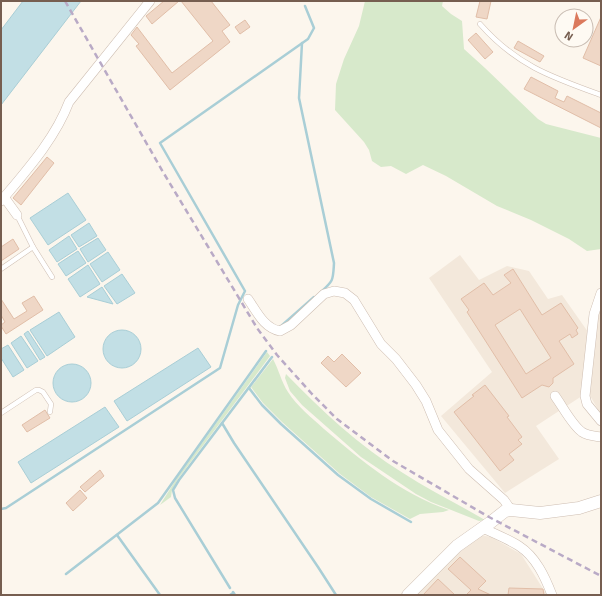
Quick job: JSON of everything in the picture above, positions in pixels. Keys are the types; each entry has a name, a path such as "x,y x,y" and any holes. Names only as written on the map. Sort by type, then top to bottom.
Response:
{"street":[{"path":"17,215 3,199 48,142 65,114 69,102 150,1"},
{"path":"248,299 265,324 272,330 280,331 291,325 324,294 334,291 345,293 354,300 381,344 396,359 416,385 426,401 438,430 469,469 504,500 511,510"},
{"path":"601,293 594,314 585,396 587,404 601,421"},
{"path":"555,396 583,432 588,435 601,438"},
{"path":"408,595 456,546 483,528 505,510 540,513 579,508 601,501"},
{"path":"483,528 520,546 532,557 545,576 552,595"}],"lane":[{"path":"480,24 492,38 529,66 569,84 601,95"},
{"path":"17,215 33,247 52,277"},
{"path":"1,269 33,247"},
{"path":"1,413 36,390 43,392 51,404 50,412"}],"shaded area":[{"path":"460,255 479,280 507,266 529,271 548,299 562,295 593,339 598,310 601,304 601,415 588,392 536,426 559,459 505,493 441,416 492,372 429,278"},
{"path":"480,535 491,537 521,554 547,595 416,595 450,560"}],"green space":[{"path":"365,1 443,1 442,6 462,21 464,49 538,119 546,124 601,138 601,249 587,251 569,239 531,220 497,206 446,176 423,165 406,174 391,166 381,167 372,161 369,150 364,142 335,110 336,84 344,59 359,26"},
{"path":"267,352 270,356 178,479 172,490 171,497 160,505 177,478"},
{"path":"273,359 288,392 305,412 324,429 353,453 398,486 431,503 449,510 420,514 410,519 371,497 340,474 282,422 263,403 251,387"},
{"path":"286,374 356,440 387,463 485,520 479,521 431,502 416,494 361,457 302,405 290,391 285,378"}],"water":[{"path":"23,1 81,1 1,105 1,30"},
{"path":"68,193 86,220 48,245 30,218"},
{"path":"89,223 97,236 79,247 71,235"},
{"path":"69,236 77,249 57,262 49,250"},
{"path":"98,238 106,250 88,262 80,249"},
{"path":"78,251 86,263 66,276 58,264"},
{"path":"108,252 120,270 102,282 90,264"},
{"path":"88,265 100,284 80,297 68,279"},
{"path":"122,274 135,293 117,304 104,286"},
{"path":"102,287 113,304 87,297"},
{"path":"59,312 75,337 47,356 30,330"},
{"path":"118,330 126,330 136,335 140,342 140,356 136,363 126,368 118,368 108,363 106,360 103,353 103,345 108,335 111,333"},
{"path":"28,331 45,357 40,360 24,334"},
{"path":"21,336 38,361 27,368 11,343"},
{"path":"8,345 24,370 13,377 1,358 1,349"},
{"path":"198,348 211,367 127,421 114,401"},
{"path":"68,364 76,364 86,369 90,376 90,390 86,397 76,402 68,402 58,397 56,394 53,387 53,379 58,369 61,367"},
{"path":"105,407 119,427 31,483 18,462"}],"building":[{"path":"164,1 179,1 152,24 146,16"},
{"path":"181,1 211,1 230,25 222,31 230,42 170,90 136,46 139,44 131,35 137,27 172,73 213,41"},
{"path":"480,1 491,1 487,19 476,17"},
{"path":"601,17 601,66 583,58 587,48 594,48 594,33"},
{"path":"245,20 250,27 240,34 235,27"},
{"path":"476,33 493,52 485,59 468,40"},
{"path":"518,41 544,56 540,62 514,48"},
{"path":"531,77 558,91 555,98 564,102 567,96 601,113 601,128 524,89"},
{"path":"47,157 54,163 21,205 13,198"},
{"path":"13,239 19,249 1,261 1,247"},
{"path":"513,269 542,315 561,303 578,328 576,330 578,334 572,338 570,334 559,341 574,364 553,378 553,383 549,387 542,385 522,398 467,312 469,310 461,299 484,283 493,295 511,283 504,275","holes":["520,309 551,358 526,374 495,325"]},
{"path":"34,296 43,310 6,334 1,326 5,322 1,315 1,299 14,319 27,311 22,303"},
{"path":"342,354 361,373 346,387 321,363 328,356 334,362"},
{"path":"485,385 509,416 507,417 522,437 518,440 522,444 509,454 514,460 500,471 454,412"},
{"path":"45,410 50,418 27,432 22,425"},
{"path":"100,470 104,476 85,492 80,487"},
{"path":"80,490 87,498 73,511 66,503"},
{"path":"460,557 486,581 478,589 491,595 466,595 471,590 448,569"},
{"path":"438,579 455,595 423,595"},
{"path":"509,588 543,589 544,595 508,595"}],"waterway":[{"path":"1,509 6,508 220,368 238,305 245,291 160,143 308,39 314,28 305,6"},
{"path":"302,43 299,98 334,263 332,279 321,292"},
{"path":"280,327 314,297"},
{"path":"66,574 158,503 266,351"},
{"path":"230,588 175,498 173,490 272,357"},
{"path":"249,388 262,405 281,424 338,475 371,499 411,522"},
{"path":"222,423 336,595"},
{"path":"117,535 160,595"}],"railway":[{"path":"65,1 163,172 257,328 277,355 312,394 337,419 393,461 489,517 601,576"}]}
